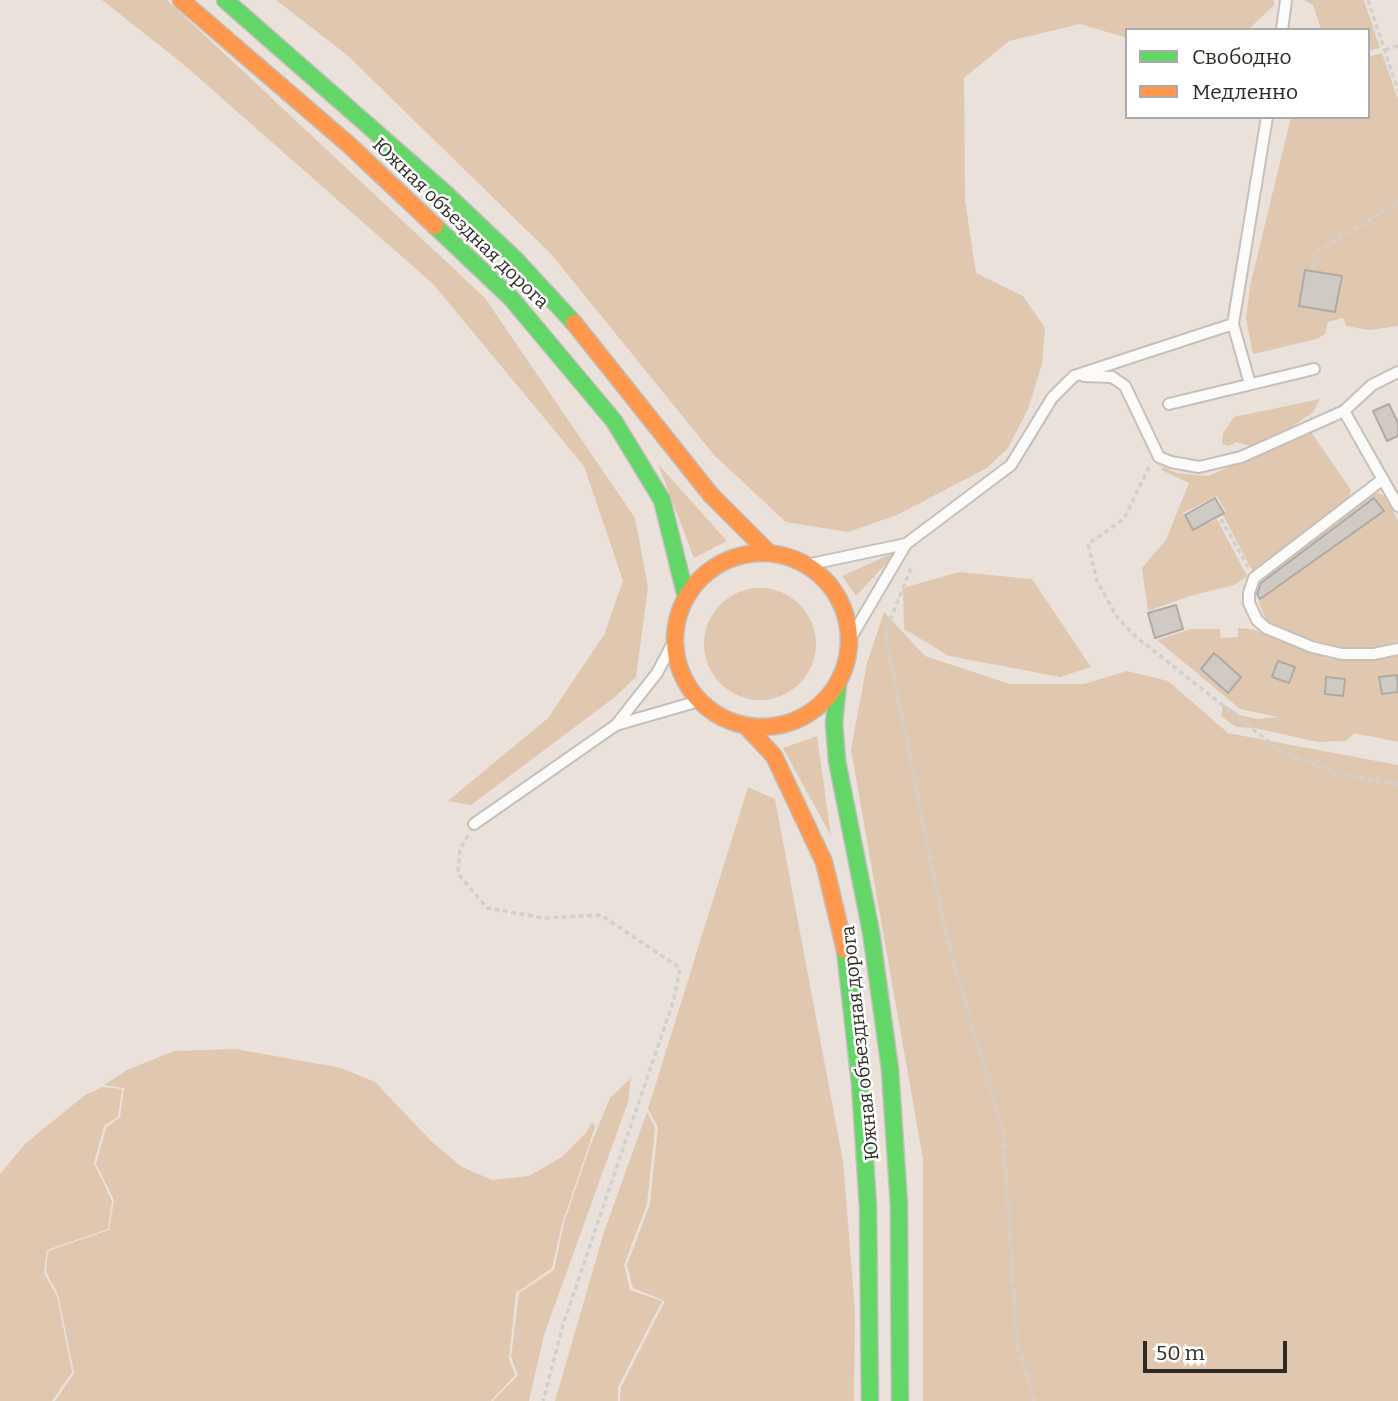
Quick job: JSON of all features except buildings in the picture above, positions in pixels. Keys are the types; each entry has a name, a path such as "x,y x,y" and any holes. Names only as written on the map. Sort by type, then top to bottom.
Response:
{"main road":[{"name":"Южная объездная дорога","path":"181,0 348,144 511,298 614,421 662,500 686,597"},
{"name":"Южная объездная дорога","path":"225,0 434,183 516,260 586,336 711,495 769,553"},
{"path":"769,553 806,565 824,578 838,596 846,616 850,639 838,684 821,705 799,720 773,727 746,726 721,717 699,701 686,682 678,662 675,639 678,618 686,597 701,578 721,563 744,555 769,553"},
{"name":"Южная объездная дорога","path":"838,684 834,723 837,761 872,932 890,1069 899,1205 900,1401"},
{"name":"Южная объездная дорога","path":"746,726 774,756 824,862 847,958 860,1083 868,1207 870,1401"}],"lane":[{"path":"1282,28 1286,0"},
{"path":"1250,384 1233,324 1267,119"},
{"path":"850,639 906,544 1011,464 1052,398 1074,376 1233,324"},
{"path":"1169,404 1314,369"},
{"path":"1074,376 1112,377 1125,386 1155,452 1171,463 1199,467 1241,457 1344,411 1372,385 1398,372"},
{"path":"1344,411 1398,506"},
{"path":"1383,480 1254,578 1249,603 1257,620 1266,628 1312,647 1342,654 1374,654 1398,649"},
{"path":"806,565 906,544"},
{"path":"474,824 616,725 657,673 675,639"},
{"path":"616,725 699,701"}],"path":[{"path":"1368,0 1398,91"},
{"path":"1384,50 1398,46"},
{"path":"1313,268 1316,252 1398,203"},
{"path":"1155,452 1124,519 1088,544 1097,581 1117,617 1135,636 1282,752 1343,775 1398,784"},
{"path":"1221,519 1254,578"},
{"path":"926,529 885,633 947,941 1003,1130 1017,1344 1035,1401"},
{"path":"474,824 460,849 458,874 487,908 544,919 601,915 680,968 674,999 563,1325 544,1401"}],"shaded area":[{"path":"102,0 167,0 485,298 635,518 648,587 636,677 615,697 471,805 448,801 548,718 604,635 623,581 584,466 433,284 183,64"},
{"path":"276,0 1274,0 1274,5 1250,28 1125,28 1125,37 1080,24 1009,41 964,78 965,200 976,273 1023,296 1045,328 1042,364 1028,409 1008,448 987,468 897,515 848,532 786,522 714,455 551,254 347,55"},
{"path":"1304,0 1364,0 1380,48 1370,50 1370,28 1320,28 1313,5"},
{"path":"1382,53 1398,100 1398,326 1370,330 1346,326 1343,318 1328,322 1325,334 1317,339 1253,354 1246,319 1250,286 1291,119 1370,119 1370,56"},
{"path":"1320,399 1313,412 1286,431 1250,446 1236,442 1229,446 1222,444 1223,433 1234,417"},
{"path":"1311,432 1351,490 1349,499 1253,572 1223,515 1226,512 1217,496 1183,513 1193,531 1217,519 1247,576 1234,585 1190,596 1148,611 1142,568 1166,540 1189,483 1161,470 1163,467 1177,473 1208,476"},
{"path":"658,464 727,541 694,558"},
{"path":"1373,494 1384,496 1398,520 1398,644 1344,650 1313,644 1279,631 1266,620 1259,604 1258,593 1267,574"},
{"path":"898,551 856,596 842,576"},
{"path":"959,572 1032,579 1091,667 1060,677 949,656 904,629 903,588"},
{"path":"760,588 781,592 800,604 812,623 816,644 812,665 800,684 781,696 760,700 739,696 720,684 708,665 704,644 708,623 720,604 739,592"},
{"path":"884,612 925,656 1010,684 1084,684 1127,671 1168,681 1228,733 1398,765 1398,1401 923,1401 923,1159 851,750 867,663"},
{"path":"1238,628 1252,629 1329,659 1367,660 1398,656 1398,742 1354,733 1346,741 1318,742 1255,728 1236,727 1221,716 1223,704 1240,715 1258,719 1278,717 1240,709 1157,640 1191,629 1220,629 1221,638 1238,637"},
{"path":"817,736 831,836 783,748"},
{"path":"748,787 775,799 843,1161 855,1311 854,1401 620,1401 621,1387 665,1301 633,1288 627,1265 650,1204 658,1127 648,1109"},
{"path":"236,1049 341,1068 375,1082 432,1142 462,1167 492,1180 529,1176 562,1157 585,1134 592,1122 595,1127 562,1224 552,1268 516,1293 509,1359 515,1375 491,1401 55,1401 74,1373 58,1294 46,1272 48,1251 109,1230 114,1200 96,1164 106,1128 120,1117 124,1088 104,1085 127,1070 174,1051"},
{"path":"631,1078 628,1102 544,1335 529,1401 493,1401 518,1375 511,1357 519,1293 554,1270 564,1223 589,1149 610,1098"},
{"path":"103,1087 122,1089 118,1117 104,1126 94,1163 112,1201 108,1229 47,1250 44,1273 57,1296 72,1372 52,1401 0,1401 0,1174 26,1143 85,1095"},
{"path":"647,1112 655,1127 647,1204 624,1265 630,1290 662,1301 618,1387 618,1401 555,1401 604,1232"}],"traffic: fast":[{"path":"225,0 444,192 516,260 574,323"},
{"path":"435,226 511,298 614,421 662,500 686,597"},
{"path":"838,684 834,723 837,761 871,932 890,1069 899,1205 900,1401"},
{"path":"845,950 860,1083 868,1207 870,1401"}],"traffic: slow":[{"path":"181,0 348,144 435,226"},
{"path":"574,323 711,495 769,553"},
{"path":"762,553 795,560 823,579 842,607 849,640 842,673 823,701 795,720 762,727 729,720 701,701 682,673 675,640 682,607 701,579 729,560 762,553"},
{"path":"746,726 774,756 824,862 845,950"}]}
